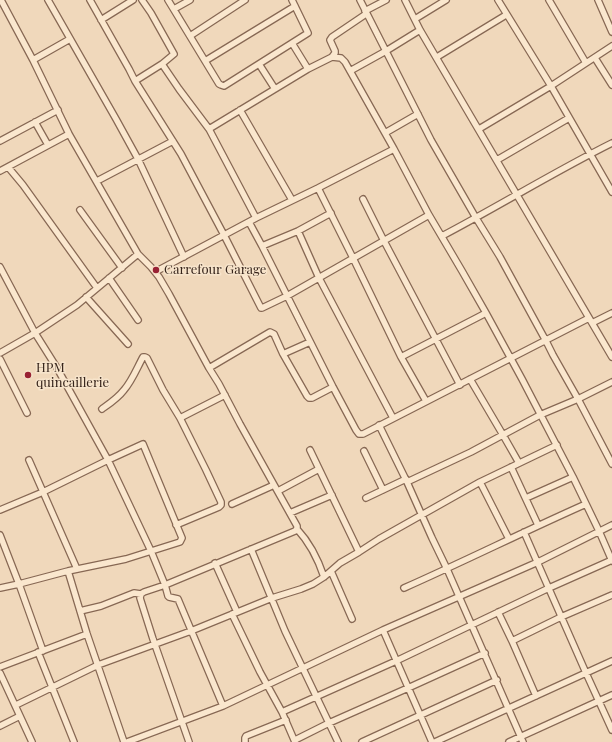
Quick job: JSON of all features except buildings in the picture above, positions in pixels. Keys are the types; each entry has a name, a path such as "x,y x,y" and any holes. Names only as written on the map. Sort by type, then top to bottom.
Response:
{"street":[{"path":"1,0 33,60 69,134 138,254 159,277 169,294 290,513 297,526 297,529 310,544 318,559 324,577"},
{"path":"48,0 138,159 184,257"},
{"path":"90,0 135,81 181,154 261,308 287,296 430,215"},
{"path":"101,20 133,0"},
{"path":"135,81 162,64 174,53 142,0"},
{"path":"168,0 174,9 190,36 205,61 219,84 224,86 308,33 294,3 205,61"},
{"path":"174,9 190,0"},
{"path":"190,36 245,0"},
{"path":"360,0 431,140 500,257 612,464"},
{"path":"209,129 308,69 332,57 336,51 330,40 332,37 386,0"},
{"path":"405,0 420,30 612,357"},
{"path":"415,19 446,0"},
{"path":"498,0 551,86 611,189"},
{"path":"549,0 586,63"},
{"path":"598,0 612,32"},
{"path":"0,12 6,8"},
{"path":"437,57 506,15"},
{"path":"350,70 386,51 420,30"},
{"path":"33,60 70,39"},
{"path":"292,43 308,69"},
{"path":"479,130 551,86 612,46"},
{"path":"282,712 396,661 472,624 612,560 573,477 486,313 350,70 341,58 332,57"},
{"path":"595,58 612,85"},
{"path":"162,64 209,129 256,218"},
{"path":"259,64 275,89"},
{"path":"0,141 58,110"},
{"path":"240,110 292,200"},
{"path":"385,133 418,114"},
{"path":"497,160 569,118"},
{"path":"35,122 48,145"},
{"path":"0,171 69,134"},
{"path":"96,181 173,141"},
{"path":"442,236 516,194 612,143"},
{"path":"155,272 256,218 394,149"},
{"path":"8,167 23,185 97,288"},
{"path":"318,188 354,258 401,357 426,401"},
{"path":"363,199 460,385"},
{"path":"80,210 122,268"},
{"path":"262,246 298,231 331,213"},
{"path":"249,222 333,387 359,434 363,434 546,340 612,313"},
{"path":"298,231 319,278 392,418"},
{"path":"0,353 35,333 77,305 138,254"},
{"path":"0,267 35,333 57,368 108,460 151,551 168,596 178,599 223,706"},
{"path":"109,278 138,320"},
{"path":"86,297 128,344"},
{"path":"401,357 486,313"},
{"path":"209,368 270,332 274,334 283,354 309,398 312,398 333,387"},
{"path":"283,354 310,342"},
{"path":"102,409 124,390 143,357 145,357 180,418 221,502 218,507 176,525"},
{"path":"0,359 28,413"},
{"path":"470,379 519,463"},
{"path":"366,498 470,452 540,415 578,399 612,382"},
{"path":"180,418 225,395"},
{"path":"379,425 407,480 485,652 522,739"},
{"path":"0,510 43,492 143,444 182,538 180,542 126,559 102,563 0,588"},
{"path":"16,705 98,665 192,631 272,598 312,584 324,577 340,563 379,539 480,482 556,445"},
{"path":"310,450 359,552"},
{"path":"364,451 383,490"},
{"path":"29,460 77,569"},
{"path":"511,467 538,525"},
{"path":"278,491 319,469"},
{"path":"526,498 573,477"},
{"path":"480,482 509,539"},
{"path":"232,504 274,485"},
{"path":"290,513 332,494"},
{"path":"404,588 586,504"},
{"path":"127,742 223,706 383,630 538,562 612,525"},
{"path":"80,611 101,606 134,593 141,594 165,585 297,529"},
{"path":"524,532 612,730"},
{"path":"0,535 19,584 52,688 74,742"},
{"path":"251,549 302,669 338,742"},
{"path":"215,563 234,613 295,741 328,723 485,652"},
{"path":"68,571 87,634 124,742"},
{"path":"331,571 352,619"},
{"path":"141,594 140,598 155,645 189,742"},
{"path":"512,641 612,594"},
{"path":"498,612 536,696"},
{"path":"383,630 432,742"},
{"path":"0,667 87,634"},
{"path":"435,742 612,661"},
{"path":"0,673 32,742"},
{"path":"362,742 497,680"},
{"path":"509,742 522,739 612,695"},
{"path":"0,726 20,716"},
{"path":"245,742 246,736 286,720"}],"place":[{"name":"Carrefour Garage","path":"156,270"},
{"name":"HPM quincaillerie","path":"28,375"}]}
